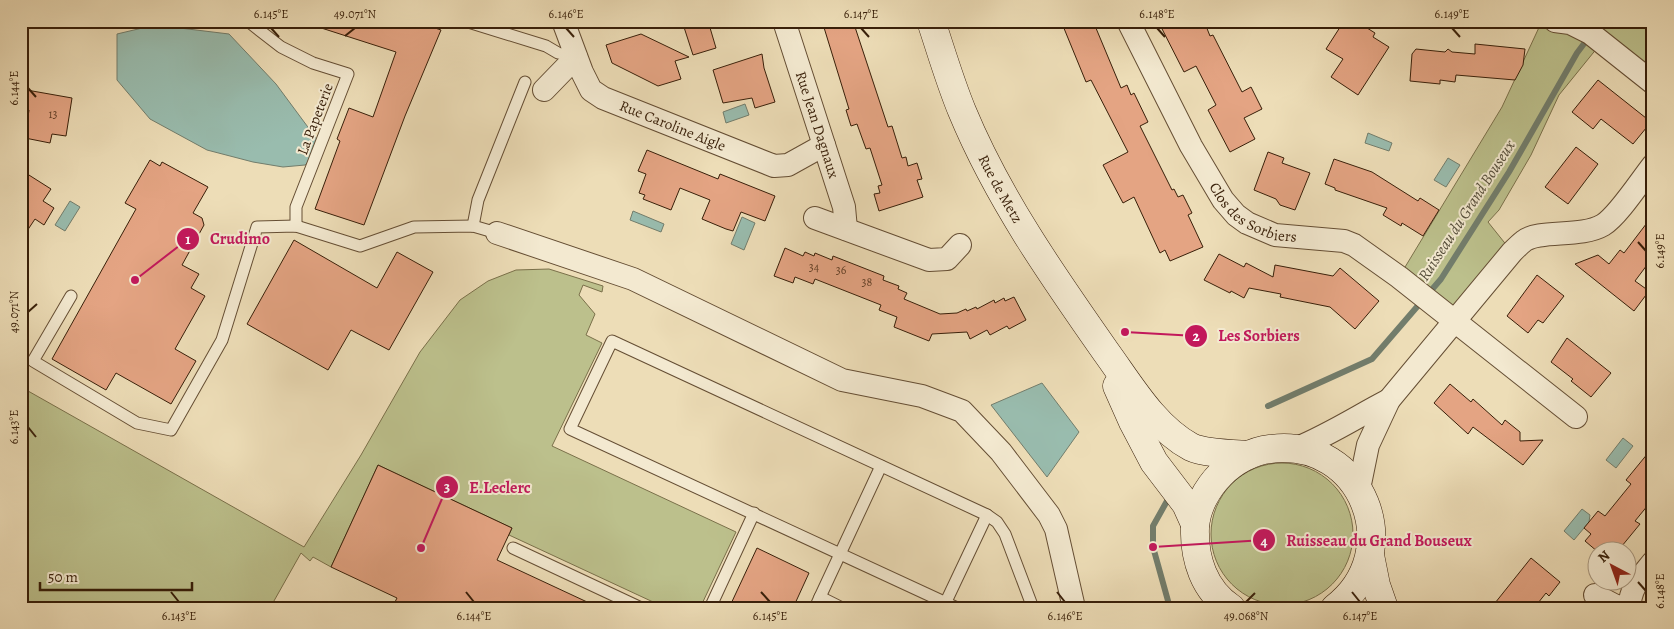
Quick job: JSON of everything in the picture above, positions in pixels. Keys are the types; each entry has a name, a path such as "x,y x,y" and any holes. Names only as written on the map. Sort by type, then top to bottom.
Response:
{"main road":[{"name":"Rue de Metz","path":"931,21 962,111 1019,224 1039,256 1144,404 1168,430 1193,448 1248,455"},
{"name":"Rue de Metz","path":"1100,343 1133,422 1154,462 1186,504 1195,524"},
{"path":"1231,608 1212,598 1200,569 1195,547 1195,524 1201,502 1213,483 1228,466 1248,455 1272,449 1296,448 1315,453 1332,462 1347,474 1359,489 1371,521 1370,555 1361,579 1346,599 1335,608"},
{"path":"1370,555 1384,608"}],"street":[{"name":"Rue Caroline Aigle","path":"563,21 582,72 591,90 603,98 774,166 788,165 824,145"},
{"name":"Rue Jean Dagnaux","path":"784,21 844,207 846,229"},
{"name":"Clos des Sorbiers","path":"1128,21 1191,146 1223,200 1236,214 1254,227 1275,235 1344,241 1354,245 1424,297 1576,417"},
{"path":"1555,21 1570,23 1591,35 1653,83"},
{"path":"534,86 576,57"},
{"path":"1359,489 1368,445 1389,400 1512,252 1525,240 1540,236 1588,231 1603,224 1612,217 1653,165"},
{"path":"815,218 929,260 947,260 960,245"},
{"path":"498,233 633,279 842,380 922,396 962,411 1001,452 1049,515 1056,529 1074,608"},
{"path":"1296,448 1321,438 1389,400"},
{"path":"1629,608 1630,594 1636,583 1653,562"},
{"path":"1595,595 1614,605 1625,608"}],"lane":[{"path":"464,21 546,46 558,53 576,57"},
{"name":"La Papeterie","path":"248,22 282,48 313,63 348,74 296,207 296,226"},
{"path":"473,226 478,200 534,86"},
{"path":"71,296 33,361 137,423 171,430 222,340 257,227 296,226 360,246 414,227 473,226 498,233"},
{"path":"958,608 944,605 840,553 570,429 612,341 987,515 997,522 1005,534 1033,608"},
{"path":"842,608 818,603 881,466"},
{"path":"710,608 754,513"},
{"path":"944,605 987,515"},
{"path":"513,548 641,608"}],"green space":[{"path":"1542,21 1653,21 1653,83 1602,42 1559,95 1531,155 1499,210 1488,222 1512,252 1454,321 1399,277 1502,107"},
{"path":"549,269 603,286 602,292 583,285 579,295 595,314 586,335 602,343 552,446 736,532 700,608 666,608 509,535 512,528 378,465 331,567 313,557 310,561 301,553 270,608 21,608 21,387 304,547 361,455 420,352 460,300 488,281 516,270"},
{"path":"1282,463 1296,464 1309,468 1333,483 1348,507 1352,520 1352,548 1348,561 1333,585 1309,600 1296,604 1282,605 1268,604 1255,600 1231,585 1216,561 1212,548 1211,534 1212,520 1216,507 1231,483 1255,468 1268,464"}],"shaded area":[{"path":"155,25 229,34 276,84 316,138 322,152 320,155 305,165 283,167 253,162 207,150 150,119 117,80 117,34"},
{"path":"745,104 749,115 726,123 723,112"},
{"path":"1368,133 1392,143 1389,151 1365,143"},
{"path":"1448,158 1460,165 1446,187 1434,180"},
{"path":"70,201 80,207 65,231 55,225"},
{"path":"633,211 664,224 661,232 630,220"},
{"path":"742,217 755,223 744,250 731,244"},
{"path":"1042,383 1079,432 1047,477 991,405"},
{"path":"1623,438 1633,446 1616,468 1606,460"},
{"path":"1582,509 1590,515 1589,522 1574,540 1564,531"}],"building":[{"path":"313,21 414,21 441,30 405,116 364,225 315,209 340,141 337,139 349,108 373,117 396,52 312,25"},
{"path":"682,21 708,21 716,48 693,55"},
{"path":"822,21 853,21 888,127 892,126 902,158 906,157 908,166 917,163 922,179 917,180 923,197 879,211 874,194 880,193 878,186 882,185 870,148 866,149 857,124 851,126 846,110 849,109"},
{"path":"1061,21 1093,21 1121,88 1127,85 1131,95 1134,93 1148,122 1140,126 1172,190 1174,189 1178,197 1183,195 1192,213 1188,215 1203,247 1170,261 1165,250 1160,253 1134,197 1123,203 1103,165 1128,152 1091,80 1086,82"},
{"path":"1158,21 1204,21 1210,36 1213,35 1242,92 1251,87 1262,109 1244,118 1255,139 1230,152 1208,110 1216,105 1196,66 1184,72"},
{"path":"1344,21 1356,21 1375,33 1373,37 1389,47 1358,95 1331,77 1343,59 1326,49"},
{"path":"641,34 689,57 675,61 681,79 658,86 612,63 606,45"},
{"path":"1475,44 1525,49 1523,65 1515,80 1456,75 1455,82 1440,80 1440,84 1410,81 1412,54 1416,49 1445,52 1448,49 1452,52 1475,54"},
{"path":"762,54 764,68 775,102 755,108 752,98 723,103 713,70"},
{"path":"1598,80 1651,122 1633,144 1601,119 1593,129 1572,112"},
{"path":"21,89 72,98 66,136 52,134 50,143 25,138 29,110 21,109"},
{"path":"1576,147 1598,164 1568,204 1545,187"},
{"path":"647,150 718,179 720,174 775,196 765,221 741,212 733,231 726,229 702,219 710,200 680,188 671,210 643,199 645,195 639,193 646,174 638,171"},
{"path":"1268,152 1284,158 1282,163 1310,173 1295,210 1280,205 1276,199 1254,190"},
{"path":"1334,159 1372,172 1418,201 1420,198 1439,210 1423,236 1402,223 1401,226 1383,215 1387,208 1335,190 1335,188 1325,184"},
{"path":"150,160 160,166 162,162 208,187 193,213 202,218 204,225 182,265 199,274 191,288 205,296 175,349 196,361 171,404 116,373 106,390 52,359 136,209 125,203"},
{"path":"21,170 51,189 43,201 54,208 44,225 35,219 21,240"},
{"path":"1653,215 1653,257 1635,281 1649,291 1634,311 1575,264 1598,255 1609,264 1620,250 1624,253"},
{"path":"294,240 377,288 397,252 433,272 389,350 351,330 328,370 247,324"},
{"path":"785,248 803,256 805,252 814,256 815,253 832,260 833,256 884,276 883,280 899,286 898,289 907,293 904,299 940,314 957,313 976,307 977,309 994,300 995,303 1004,298 1005,301 1014,297 1026,320 1009,329 1007,326 990,335 987,330 970,339 967,332 932,334 929,341 894,327 897,317 879,310 881,305 815,279 813,284 795,277 793,283 774,276"},
{"path":"1219,254 1244,267 1246,263 1273,277 1275,265 1333,276 1340,268 1379,301 1355,329 1330,307 1280,297 1281,294 1249,288 1244,298 1204,280"},
{"path":"1537,275 1564,296 1543,323 1538,320 1528,333 1507,316"},
{"path":"1567,338 1611,373 1591,397 1571,381 1573,379 1551,362"},
{"path":"1450,384 1471,402 1473,399 1502,425 1505,420 1520,432 1520,441 1543,440 1523,465 1473,427 1468,434 1434,403"},
{"path":"1653,447 1653,499 1635,521 1640,524 1625,542 1586,542 1585,541 1591,534 1584,528 1598,511 1605,516 1631,484 1626,480"},
{"path":"378,465 512,528 497,560 600,608 392,608 397,598 331,567"},
{"path":"757,548 809,573 793,608 729,608"},
{"path":"1531,558 1560,582 1549,596 1546,593 1534,608 1491,608"}],"waterway":[{"name":"Ruisseau du Grand Bouseux","path":"1268,406 1372,359 1441,279 1509,172 1577,53 1601,21"},
{"name":"Ruisseau du Grand Bouseux","path":"1167,501 1153,526 1153,547 1170,608"}],"place":[{"name":"Crudimo","path":"135,280"},
{"name":"Les Sorbiers","path":"1125,332"},
{"name":"Ruisseau du Grand Bouseux","path":"1153,547"},
{"name":"E.Leclerc","path":"421,548"}]}
